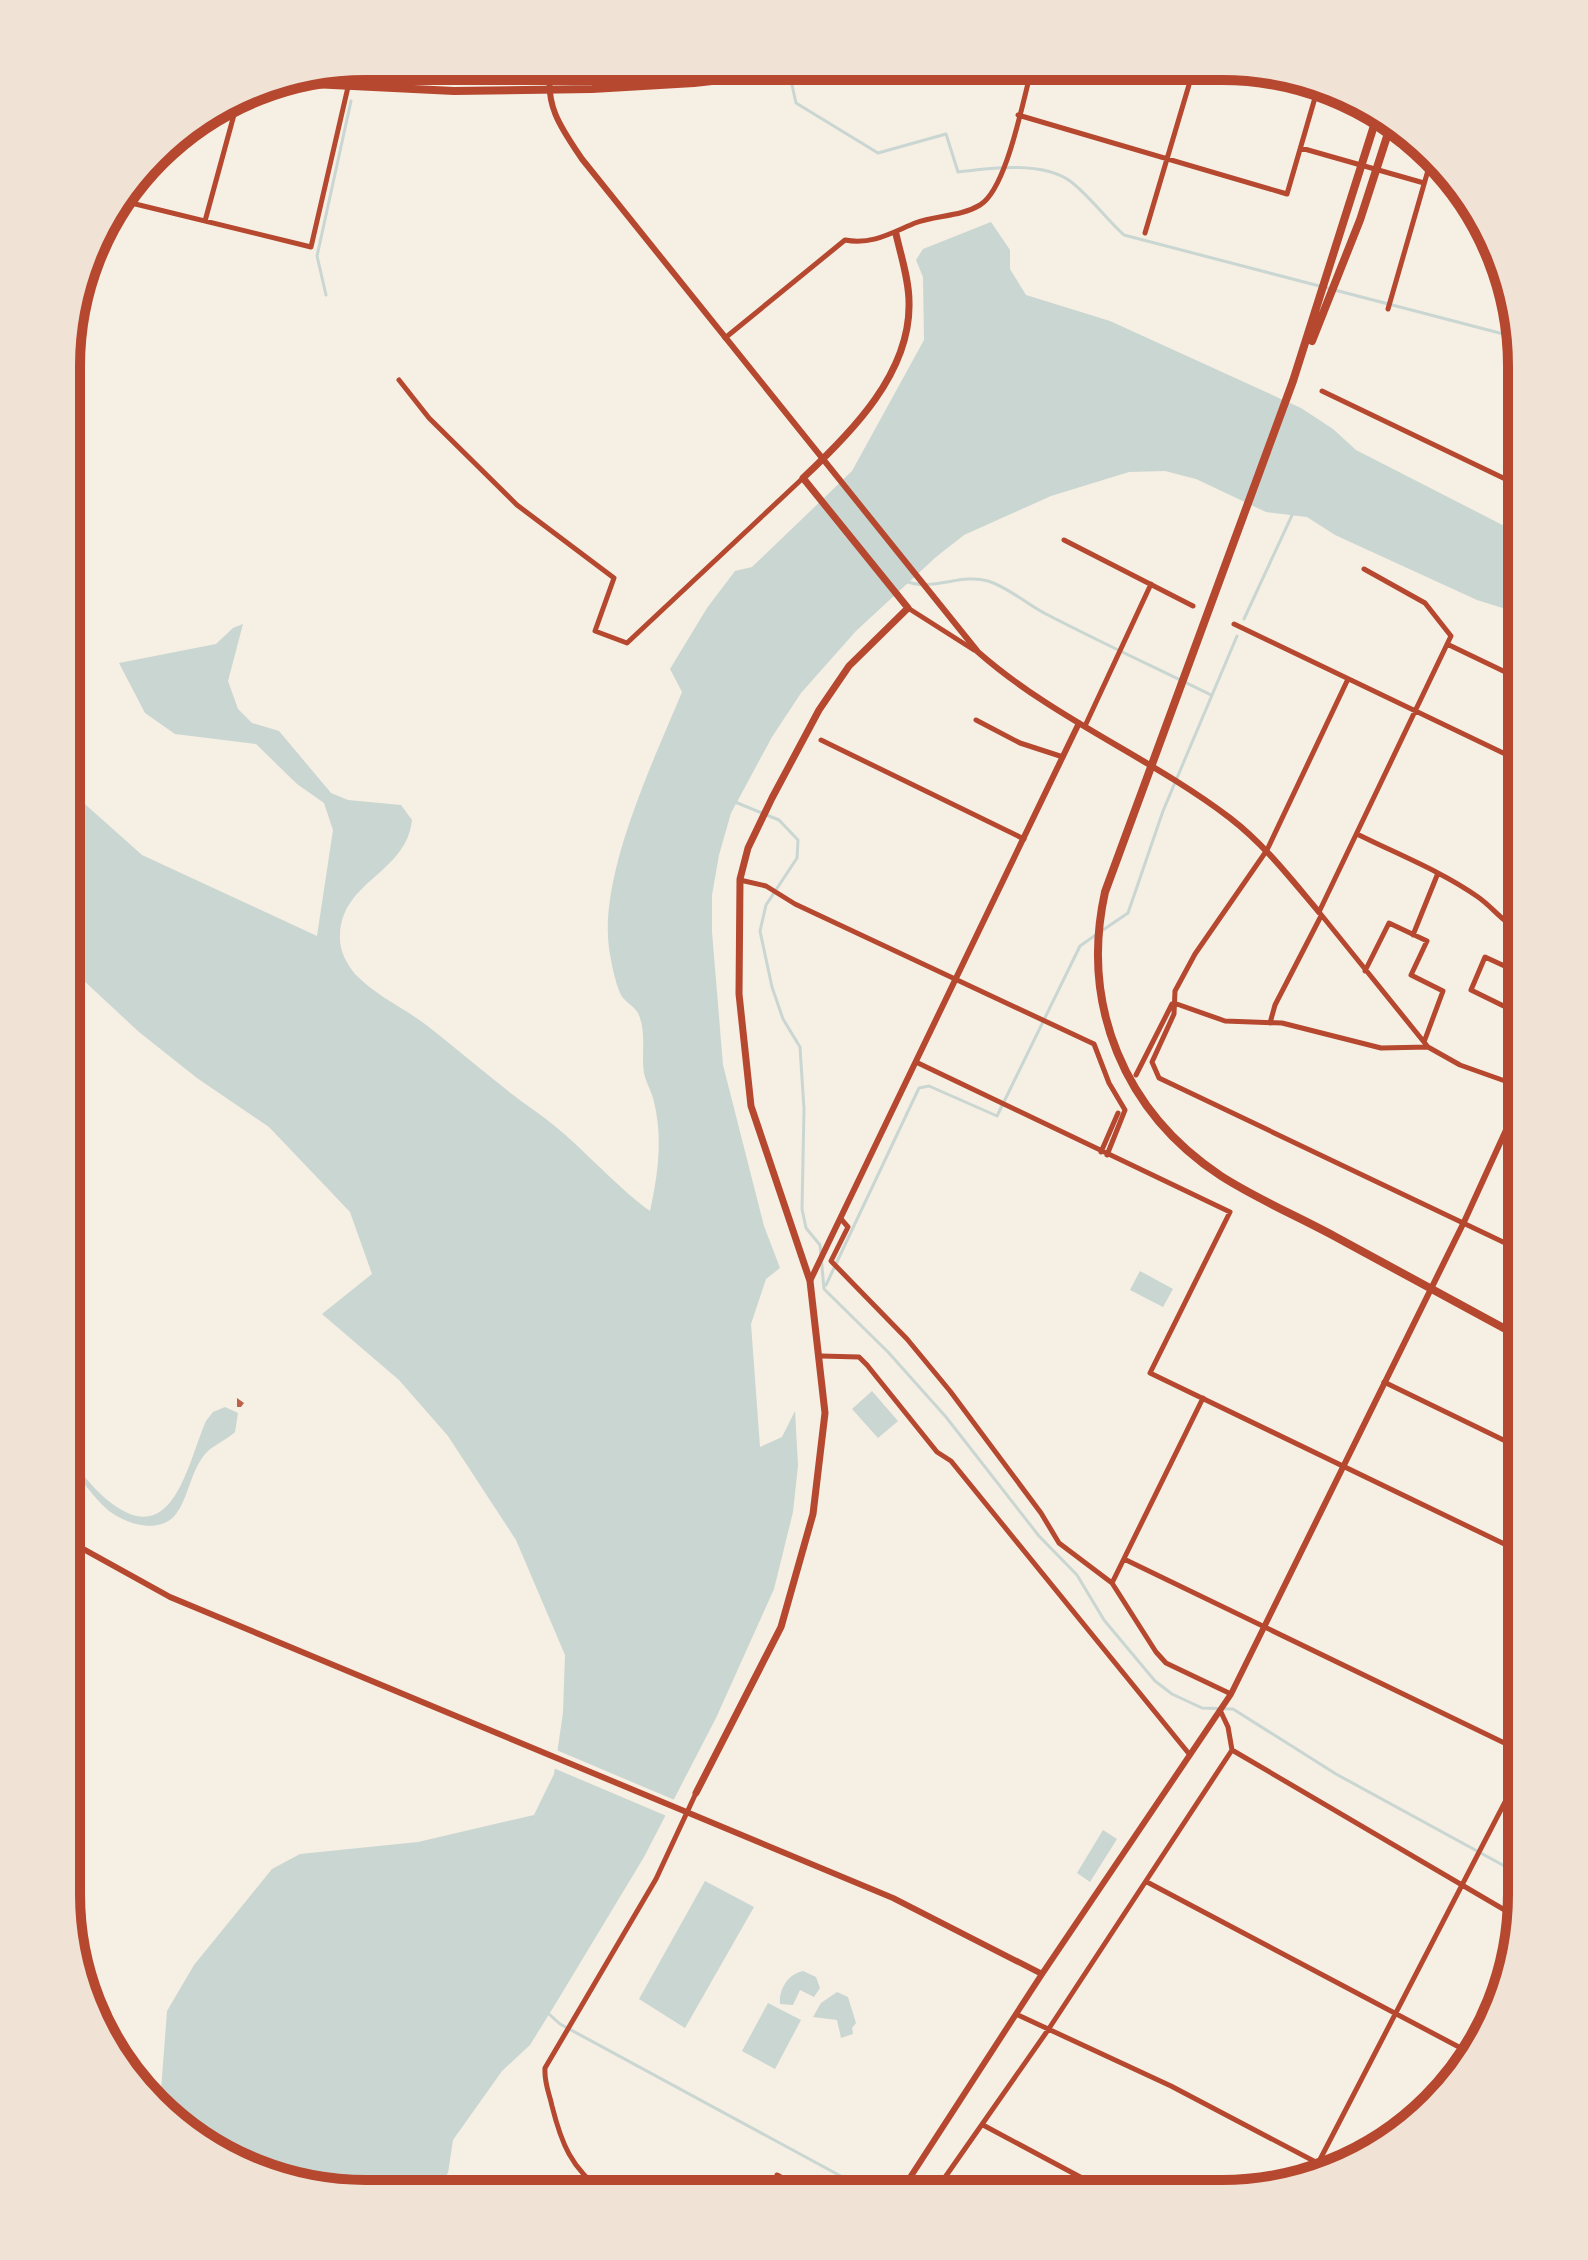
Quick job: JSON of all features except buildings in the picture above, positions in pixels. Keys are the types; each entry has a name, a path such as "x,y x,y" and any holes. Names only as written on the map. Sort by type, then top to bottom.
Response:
{"highway":[{"path":"312,85 454,91 638,87 711,81"},
{"path":"1375,124 1293,381 1105,892 1099,919 1097,973 1104,1019 1124,1073 1171,1136 1222,1176 1508,1330"},
{"path":"1293,381 1348,253 1388,133"}],"main road":[{"path":"696,1793 772,1648 807,1538 823,1445 821,1356 810,1281 751,1106 741,1030 740,879 748,848 819,710 849,666 908,608 803,478 824,463 844,441 900,355 907,338 909,300 896,234"}],"street":[{"path":"725,338 845,240 859,243 896,234 915,223 979,206 990,197 1005,163 1028,80"},
{"path":"1145,233 1191,80"},
{"path":"548,81 547,88 559,125 627,220 978,652"},
{"path":"131,203 311,247 348,87"},
{"path":"1018,115 1287,194 1316,96"},
{"path":"205,221 235,111"},
{"path":"1301,148 1424,183"},
{"path":"1388,309 1428,168"},
{"path":"399,380 429,418 517,505 614,578 595,631 627,643 803,478"},
{"path":"1322,391 1508,480"},
{"path":"1064,540 1193,606"},
{"path":"1270,1023 1281,992 1451,636 1425,603 1364,569"},
{"path":"810,1281 1151,584"},
{"path":"908,608 978,652 1001,672 1230,818 1267,850 1426,1045 1460,1065 1508,1082"},
{"path":"1234,624 1508,755"},
{"path":"1447,644 1508,673"},
{"path":"1348,679 1267,850 1195,954 1175,991 1174,1014 1152,1062 1159,1078 1508,1244"},
{"path":"976,720 1020,743 1064,757"},
{"path":"821,740 1024,839"},
{"path":"1357,834 1438,873 1480,898 1508,923"},
{"path":"1413,935 1438,873"},
{"path":"740,879 766,886 795,904 1094,1044 1125,1110 1104,1154"},
{"path":"1365,971 1389,923 1427,941 1411,975 1443,991 1426,1045"},
{"path":"1508,968 1485,957 1471,990 1508,1008"},
{"path":"1173,1003 1225,1021 1270,1023 1381,1048 1426,1045"},
{"path":"1136,1075 1173,1003"},
{"path":"918,1063 1230,1212 1150,1373 1508,1546"},
{"path":"1104,1154 1118,1113"},
{"path":"908,2180 952,2109 1231,1694 1464,1222 1508,1121"},
{"path":"841,1219 848,1227 831,1261 916,1350 989,1440 1059,1543 1112,1583 1166,1663 1231,1694"},
{"path":"821,1356 859,1357 867,1365 937,1452 951,1461 1190,1755"},
{"path":"1384,1382 1508,1442"},
{"path":"1112,1583 1203,1398"},
{"path":"80,1547 170,1597 893,1898 1042,1974"},
{"path":"1124,1559 1508,1745"},
{"path":"943,2180 1048,2030 1232,1750 1228,1727 1220,1710"},
{"path":"1232,1750 1507,1912"},
{"path":"590,2180 559,2139 544,2080 549,2059 656,1879 696,1793"},
{"path":"1318,2163 1508,1797"},
{"path":"1147,1882 1463,2049"},
{"path":"1018,2015 1171,2086 1317,2164"},
{"path":"983,2125 1086,2180"},
{"path":"777,2175 786,2180"}],"shaded area":[{"path":"991,222 1010,250 1010,269 1026,295 1110,321 1301,408 1333,429 1356,450 1508,528 1508,610 1477,600 1335,535 1307,517 1266,512 1196,479 1165,471 1129,472 1051,496 964,535 856,631 801,693 772,737 731,813 712,895 723,1065 764,1226 780,1268 766,1279 751,1324 760,1447 782,1437 795,1411 798,1465 793,1512 774,1589 716,1718 644,1857 530,2045 502,2071 453,2140 448,2173 442,2180 366,2180 328,2178 274,2165 239,2151 207,2132 161,2093 167,2011 194,1965 272,1869 300,1854 418,1842 534,1815 554,1774 563,1713 565,1655 516,1540 448,1436 399,1380 322,1314 372,1274 350,1212 269,1127 197,1078 139,1032 80,977 80,800 142,855 317,936 333,830 324,803 297,784 256,744 175,734 145,713 119,663 216,644 233,628 243,624 228,681 238,709 252,723 279,731 331,793 348,800 401,805 412,820 407,838 398,853 351,901 343,916 341,946 352,970 371,988 425,1024 550,1122 650,1211 658,1156 657,1116 644,1073 641,1020 621,995 617,984 609,948 608,919 612,886 631,818 682,692 670,669 707,608 735,571 752,567 852,471 924,340 923,277 916,260 923,249"},
{"path":"1140,1271 1173,1289 1163,1307 1130,1290"},
{"path":"872,1391 898,1421 878,1438 852,1409"},
{"path":"225,1407 238,1413 235,1432 206,1454 198,1465 180,1508 169,1520 152,1526 116,1516 80,1479 80,1472 106,1499 129,1513 147,1516 162,1510 184,1479 206,1421 213,1412"},
{"path":"1103,1830 1117,1839 1090,1882 1077,1873"},
{"path":"705,1881 754,1907 685,2028 639,1999"},
{"path":"803,1971 816,1977 820,1988 814,1997 800,1990 793,2005 780,2004 786,1983 793,1975"},
{"path":"837,1992 848,1997 856,2023 852,2028 853,2034 841,2038 837,2020 813,2017 821,2003"},
{"path":"768,2003 801,2020 775,2069 742,2051"}],"pier":[{"path":"554,1749 677,1801 669,1817 551,1767"}],"waterway":[{"path":"791,80 796,103 878,153 946,134 958,172 1031,168 1059,175 1077,187 1124,235 1506,335"},
{"path":"326,295 317,256 351,101"},
{"path":"1244,619 1293,513"},
{"path":"905,581 926,585 967,579 988,581 1066,624 1211,695"},
{"path":"1103,930 1128,913 1163,811 1237,636"},
{"path":"735,802 779,820 798,840 797,858 766,905 760,931 772,987 783,1019 800,1047 804,1109 802,1209 806,1228 820,1245 824,1289 888,1352 946,1417 1039,1536 1077,1575 1104,1620 1155,1681 1172,1694 1202,1708 1233,1709 1336,1774 1508,1868"},
{"path":"826,1285 919,1088 929,1086 997,1116 1080,946 1097,934"},
{"path":"549,2014 560,2024 848,2180"}]}
